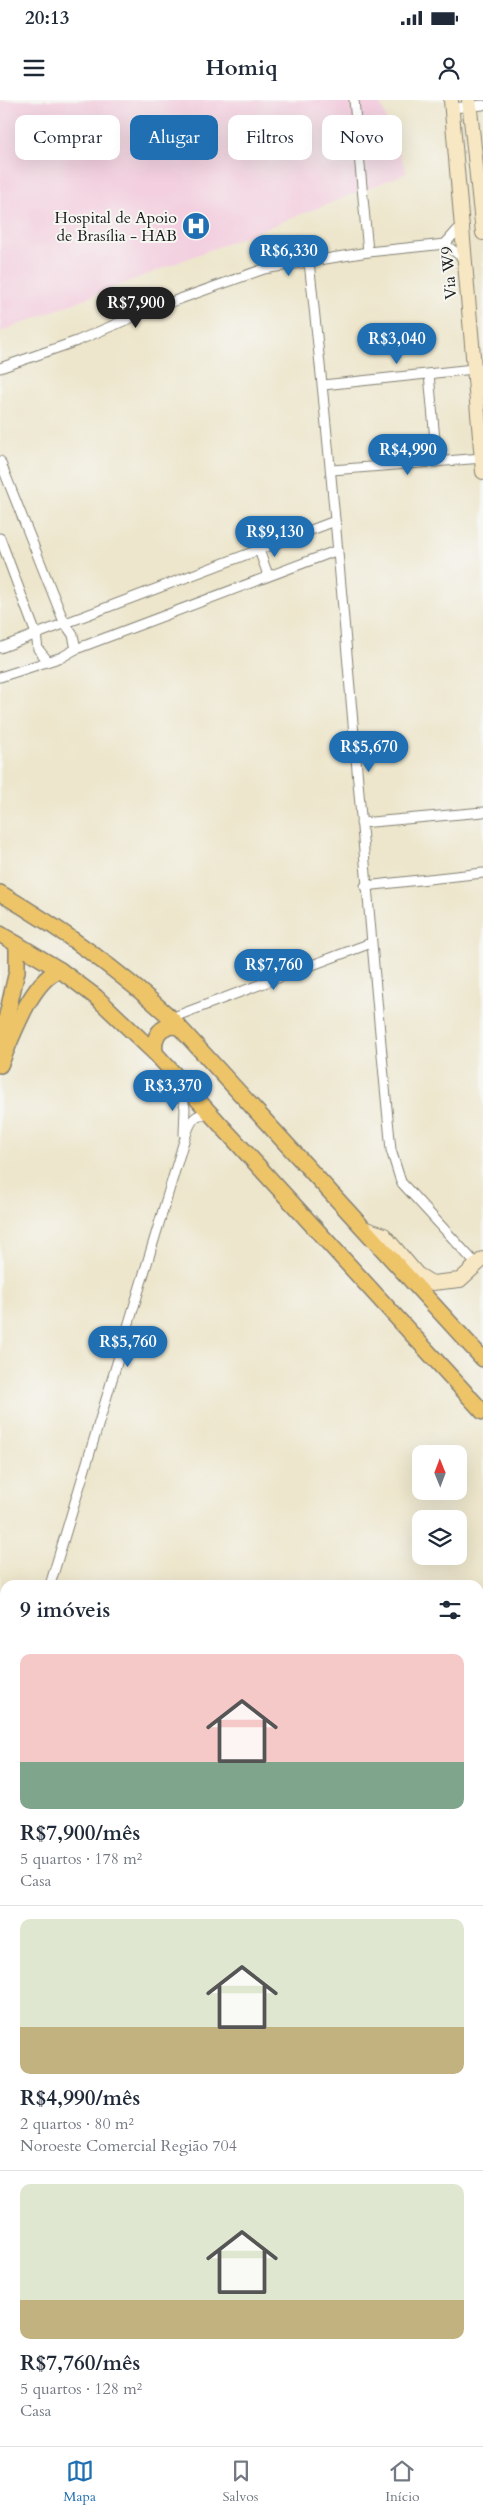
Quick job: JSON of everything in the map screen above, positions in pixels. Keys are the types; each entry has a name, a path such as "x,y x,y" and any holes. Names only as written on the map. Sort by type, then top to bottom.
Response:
{"main road":[{"path":"0,893 74,938 131,982 175,1023 483,1359"},
{"path":"0,934 60,970 96,998 155,1053 483,1412"},
{"path":"0,1046 18,971 17,944"},
{"path":"0,1065 36,991 50,974 60,970"},
{"path":"155,1053 154,1040 158,1033 175,1023"}],"street":[{"path":"354,100 368,252"},
{"path":"452,104 474,104 483,233"},
{"name":"Via W9","path":"452,104 464,259 478,369 483,463"},
{"path":"0,368 77,341 149,310 264,269 368,252 445,244 462,226"},
{"path":"445,244 464,259"},
{"path":"309,262 332,470 365,886 391,1150 394,1165 401,1182 480,1262 460,1280 432,1283 417,1274 384,1235 363,1228"},
{"path":"323,385 478,369"},
{"path":"429,374 438,462"},
{"path":"0,461 64,622 73,635 76,649"},
{"path":"332,470 438,462 483,463"},
{"path":"0,648 64,622 336,521"},
{"path":"0,538 36,634 38,650 48,661"},
{"path":"259,550 268,575"},
{"path":"0,677 48,661 268,575 338,550"},
{"path":"361,824 483,812"},
{"path":"365,886 483,873"},
{"path":"175,1023 371,943"},
{"path":"177,1077 185,1108 184,1144"},
{"path":"52,1580 192,1118 197,1114 205,1113 212,1116"}],"shaded area":[{"path":"0,100 379,100 385,115 322,115 322,160 402,160 407,173 0,332"}],"place":[{"name":"Hospital de Apoio de Brasília - HAB","path":"196,226"}]}
